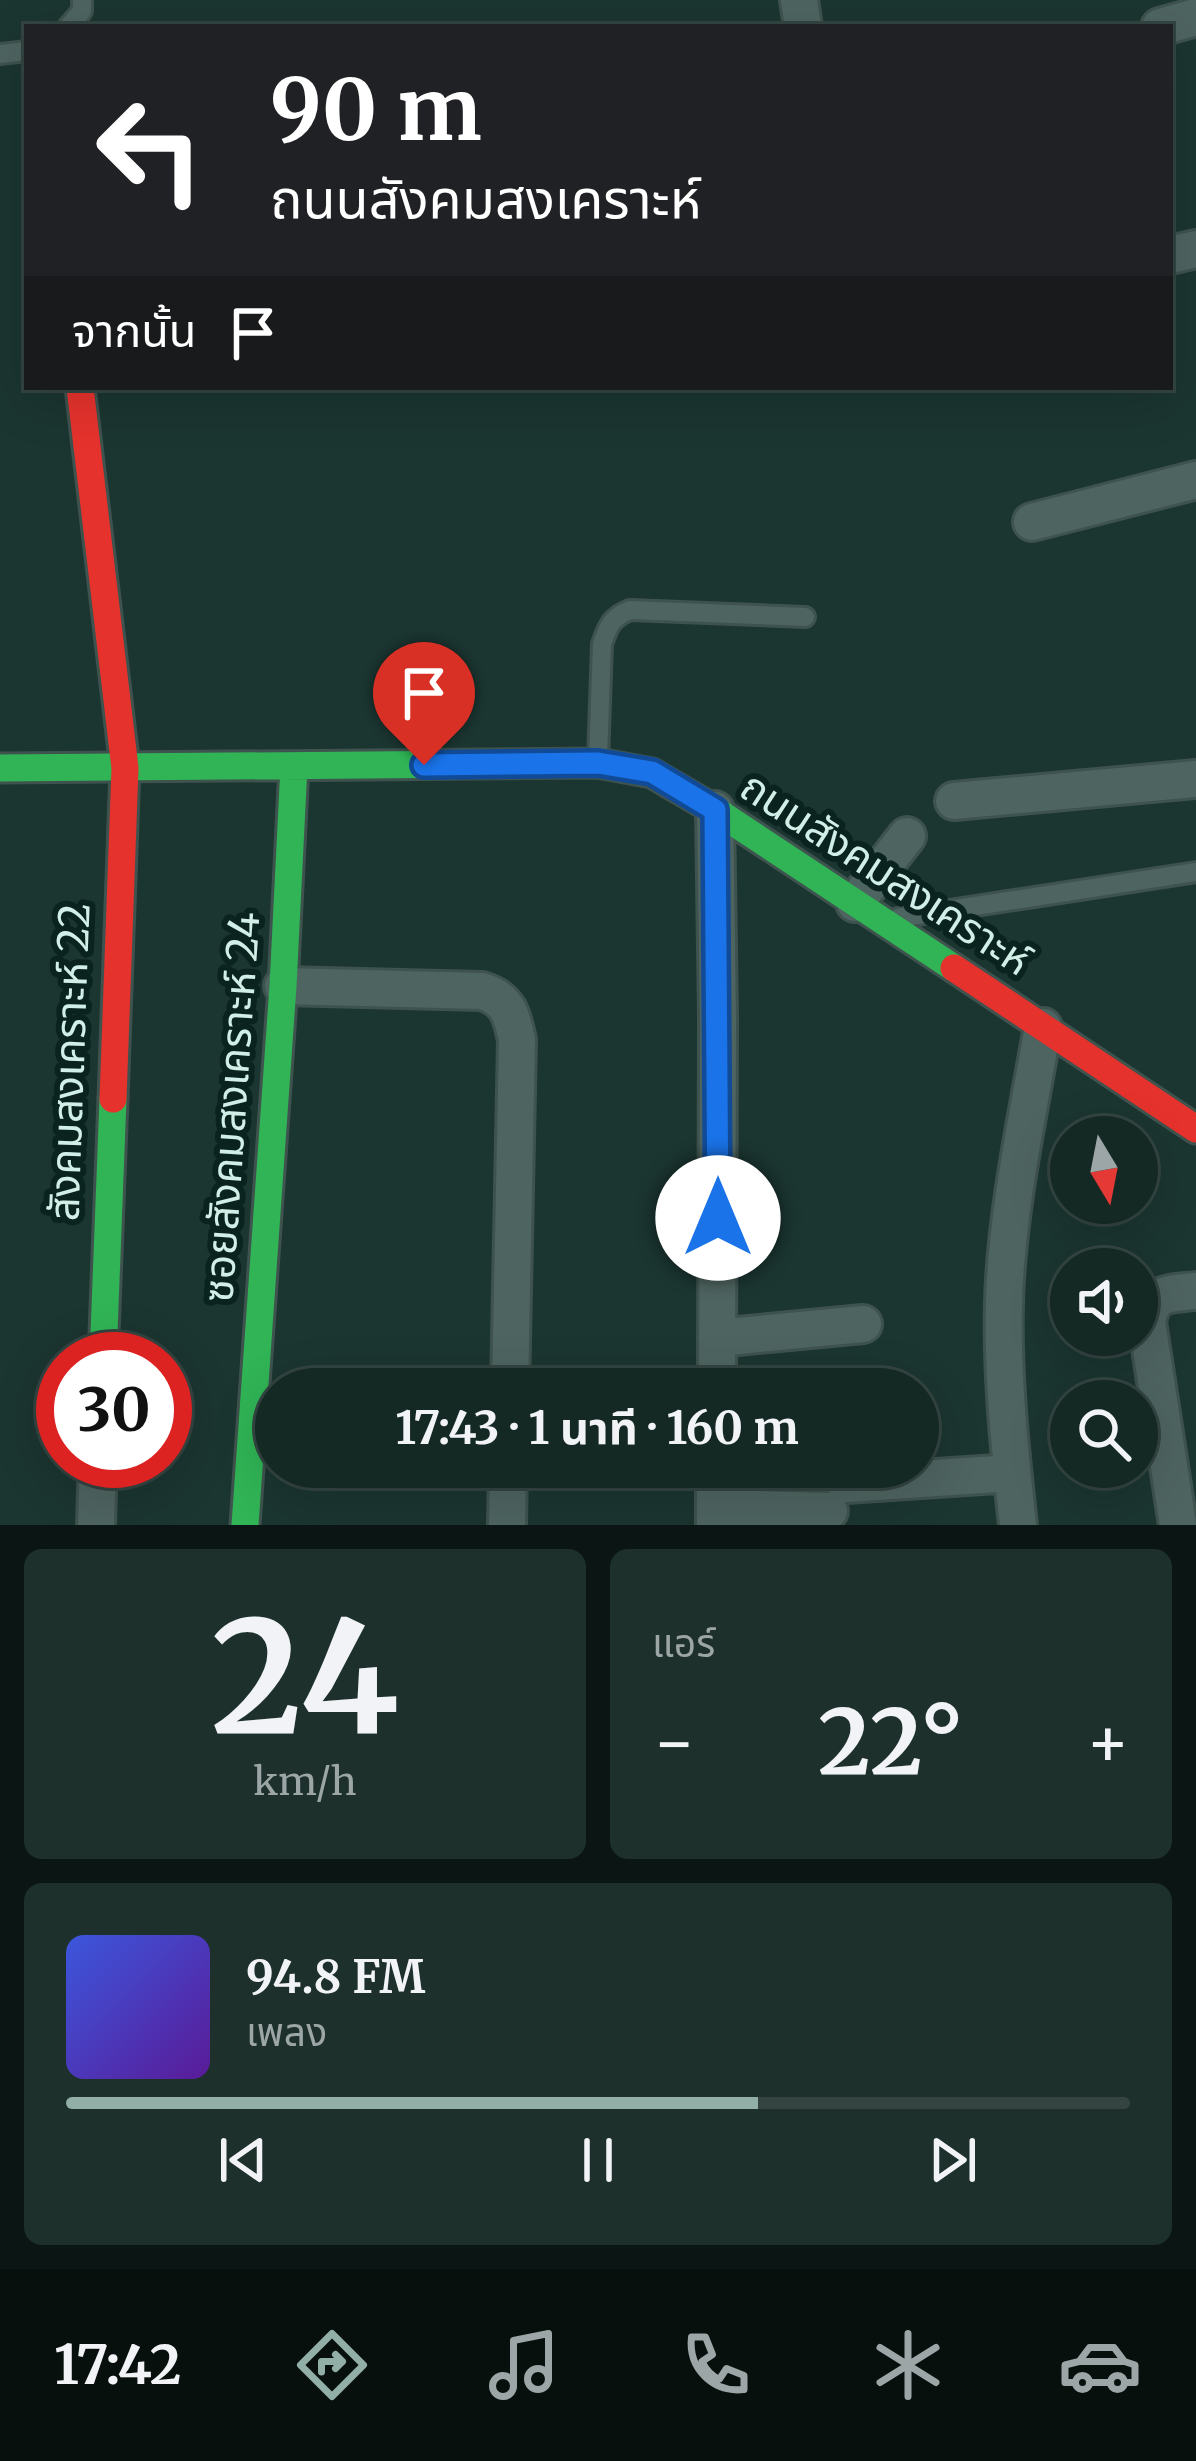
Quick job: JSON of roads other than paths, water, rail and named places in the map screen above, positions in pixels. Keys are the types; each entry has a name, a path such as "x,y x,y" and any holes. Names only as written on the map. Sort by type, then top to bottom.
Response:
{"street":[{"name":"สังคมสงเคราะห์ 22","path":"80,390 124,768 104,1332"},
{"path":"1032,522 1196,480"},
{"name":"ถนนสังคมสงเคราะห์","path":"0,768 598,763 652,772 1196,1129"},
{"name":"ซอยสังคมสงเคราะห์ 24","path":"245,1525 294,766"},
{"path":"954,801 1196,778"},
{"path":"715,810 717,1368"},
{"path":"869,912 907,836"},
{"path":"283,986 482,992 507,1004 517,1040 510,1368"},
{"path":"1018,1525 1004,1301 1042,1027"},
{"path":"1178,1525 1147,1322 1155,1299 1196,1291"},
{"path":"717,1338 863,1324"},
{"path":"715,1517 1012,1473"},
{"path":"95,1525 97,1488"},
{"path":"506,1525 507,1488"}],"lane":[{"path":"598,763 602,644 616,616 630,610 805,617"},
{"path":"869,912 1196,872"}]}
